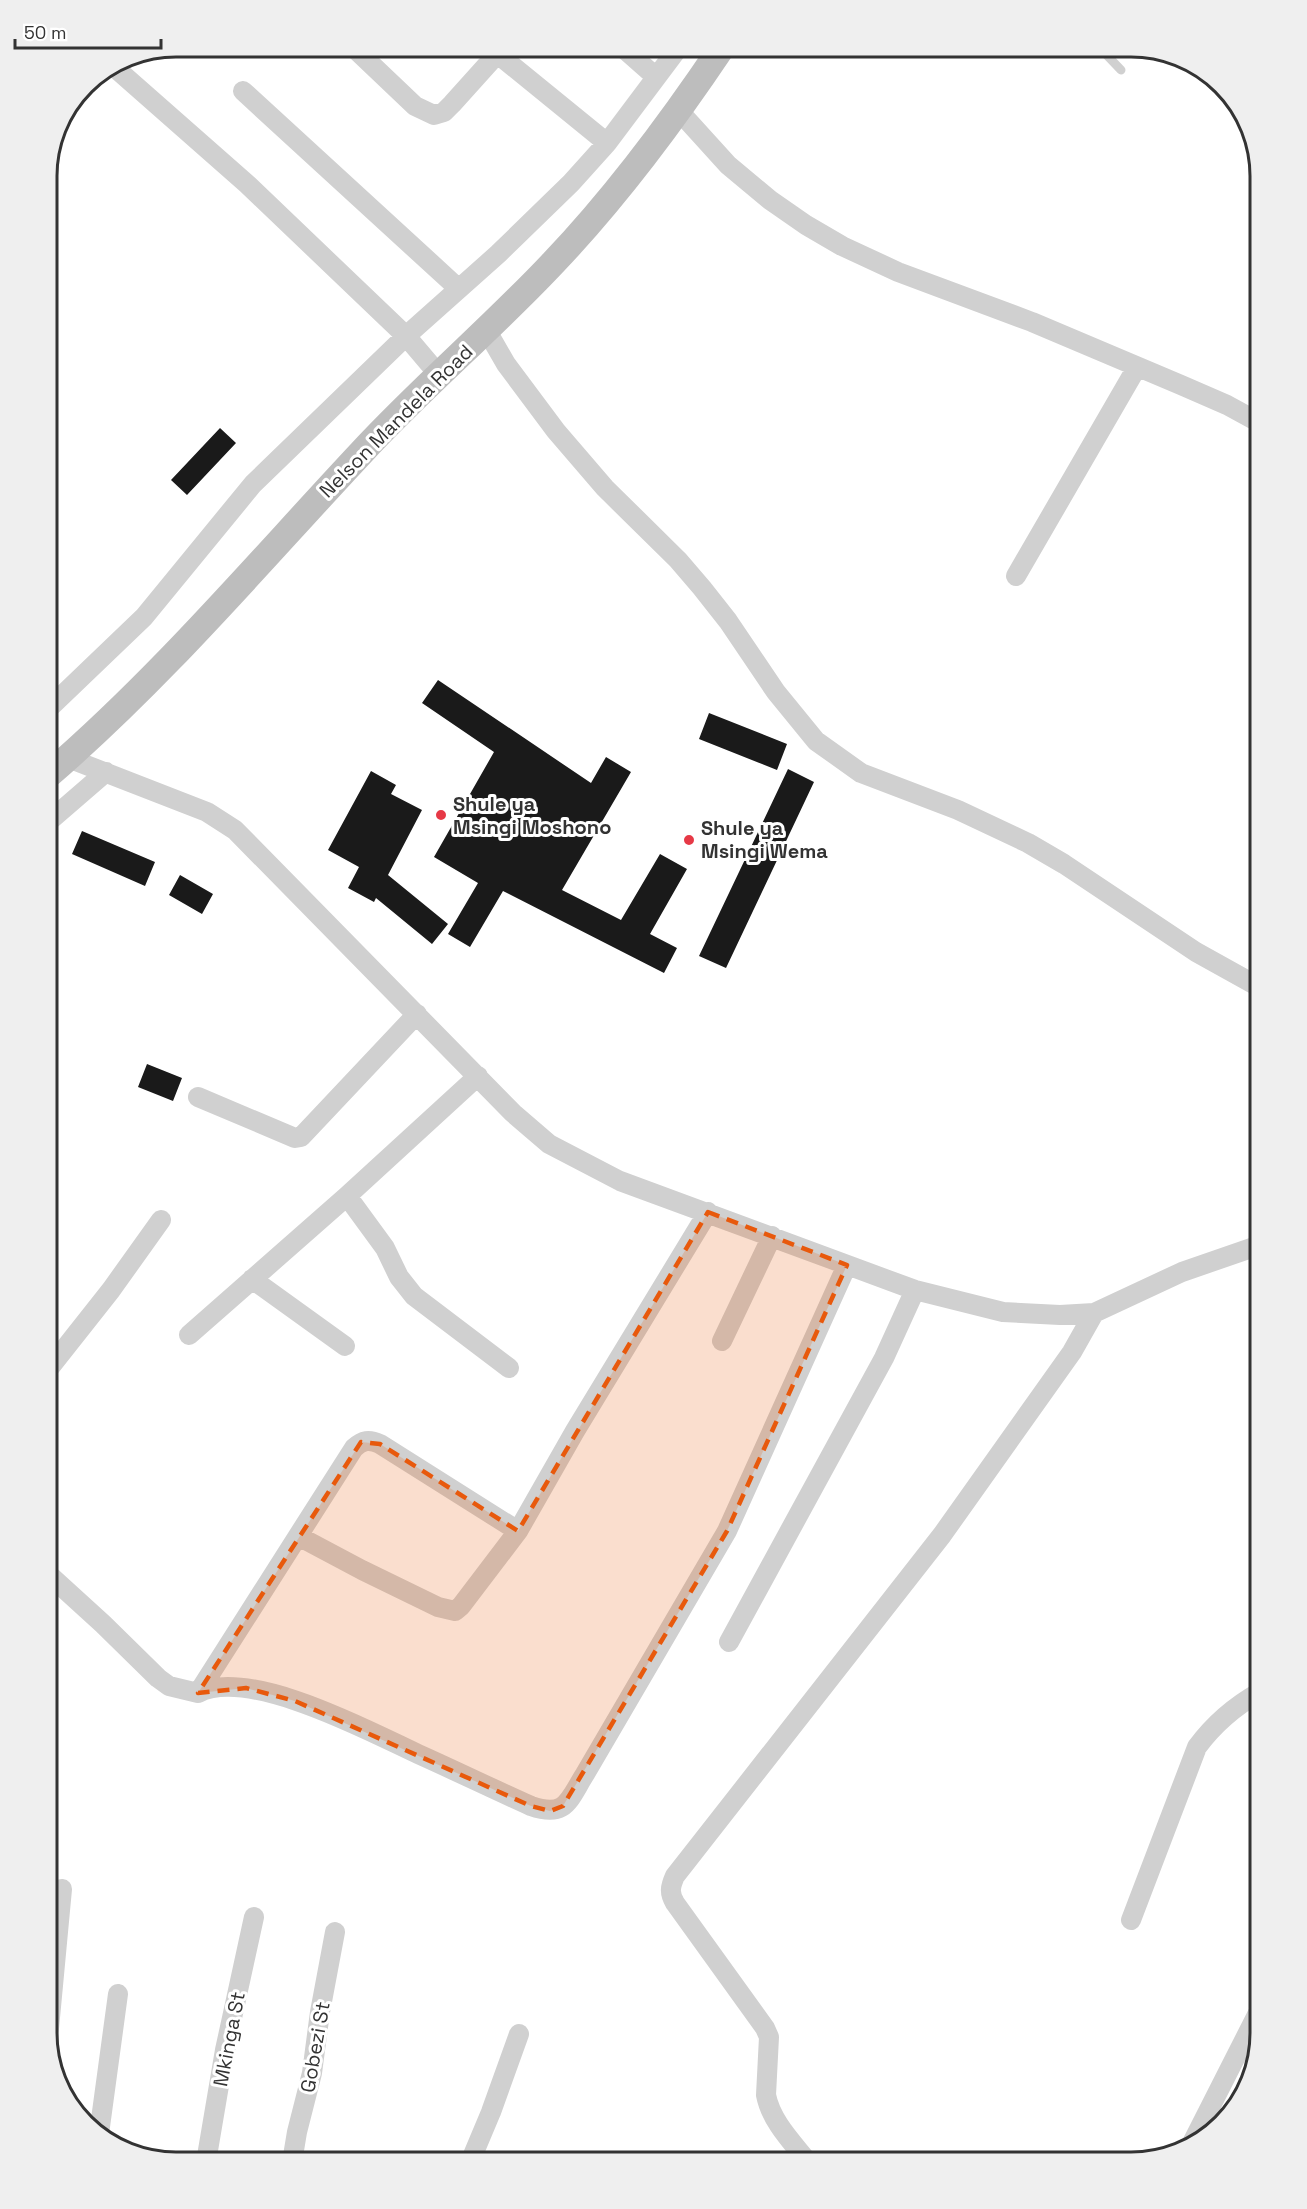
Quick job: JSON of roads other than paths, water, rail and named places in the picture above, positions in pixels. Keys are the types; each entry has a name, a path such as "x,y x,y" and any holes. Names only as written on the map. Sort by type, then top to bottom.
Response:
{"main road":[{"name":"Nelson Mandela Road","path":"57,767 194,635 360,453 487,331 554,262 615,193 679,111 715,57"}],"street":[{"path":"364,57 415,106 434,115 444,112 452,104 488,57"},
{"path":"502,57 607,142"},
{"path":"633,57 656,77"},
{"path":"57,700 144,617 253,484 406,336 498,254 571,183 607,142 671,57"},
{"path":"119,72 247,184 406,336 439,375"},
{"path":"243,92 459,289"},
{"path":"679,111 728,165 770,200 842,246 898,272 1032,322 1227,405 1250,418"},
{"path":"487,331 506,364 556,431 605,488 678,560 702,588 728,621 776,692 816,741 861,773 958,810 1028,843 1064,864 1196,952 1250,982"},
{"path":"1016,576 1137,367"},
{"path":"68,758 207,812 222,820 280,875 513,1113 556,1148 620,1181 915,1290 1003,1312 1060,1315 1094,1313 1182,1272 1250,1248"},
{"path":"57,814 106,772"},
{"path":"198,1096 296,1138 301,1137 417,1014"},
{"path":"189,1335 347,1196 478,1076"},
{"path":"347,1196 385,1248 399,1277 414,1296 508,1368"},
{"path":"298,1536 438,1607 455,1611 466,1600 518,1531 575,1431 708,1212"},
{"path":"57,1358 118,1281 161,1220"},
{"path":"722,1341 772,1236"},
{"path":"57,1583 169,1686 198,1693 205,1689 246,1688 295,1701 342,1719 531,1806 557,1811 585,1774 727,1531 847,1265"},
{"path":"252,1279 345,1346"},
{"path":"729,1642 884,1358 915,1290"},
{"path":"800,2152 774,2117 768,2104 766,2095 769,2037 765,2028 675,1903 670,1887 675,1876 942,1535 1072,1352 1094,1313"},
{"path":"198,1693 354,1448 361,1442 367,1440 380,1444 518,1531"},
{"path":"1131,1920 1197,1747 1211,1727 1250,1697"},
{"path":"57,1943 62,1889"},
{"name":"Mkinga St","path":"208,2152 225,2050 254,1917"},
{"name":"Gobezi St","path":"294,2152 312,2073 320,2012 335,1932"},
{"path":"100,2124 118,1994"},
{"path":"1198,2131 1250,2029"},
{"path":"474,2152 519,2034"}],"lane":[{"path":"1109,57 1121,70"}],"place":[{"name":"Shule ya Msingi Moshono","path":"441,815"},
{"name":"Shule ya Msingi Wema","path":"689,840"}]}
